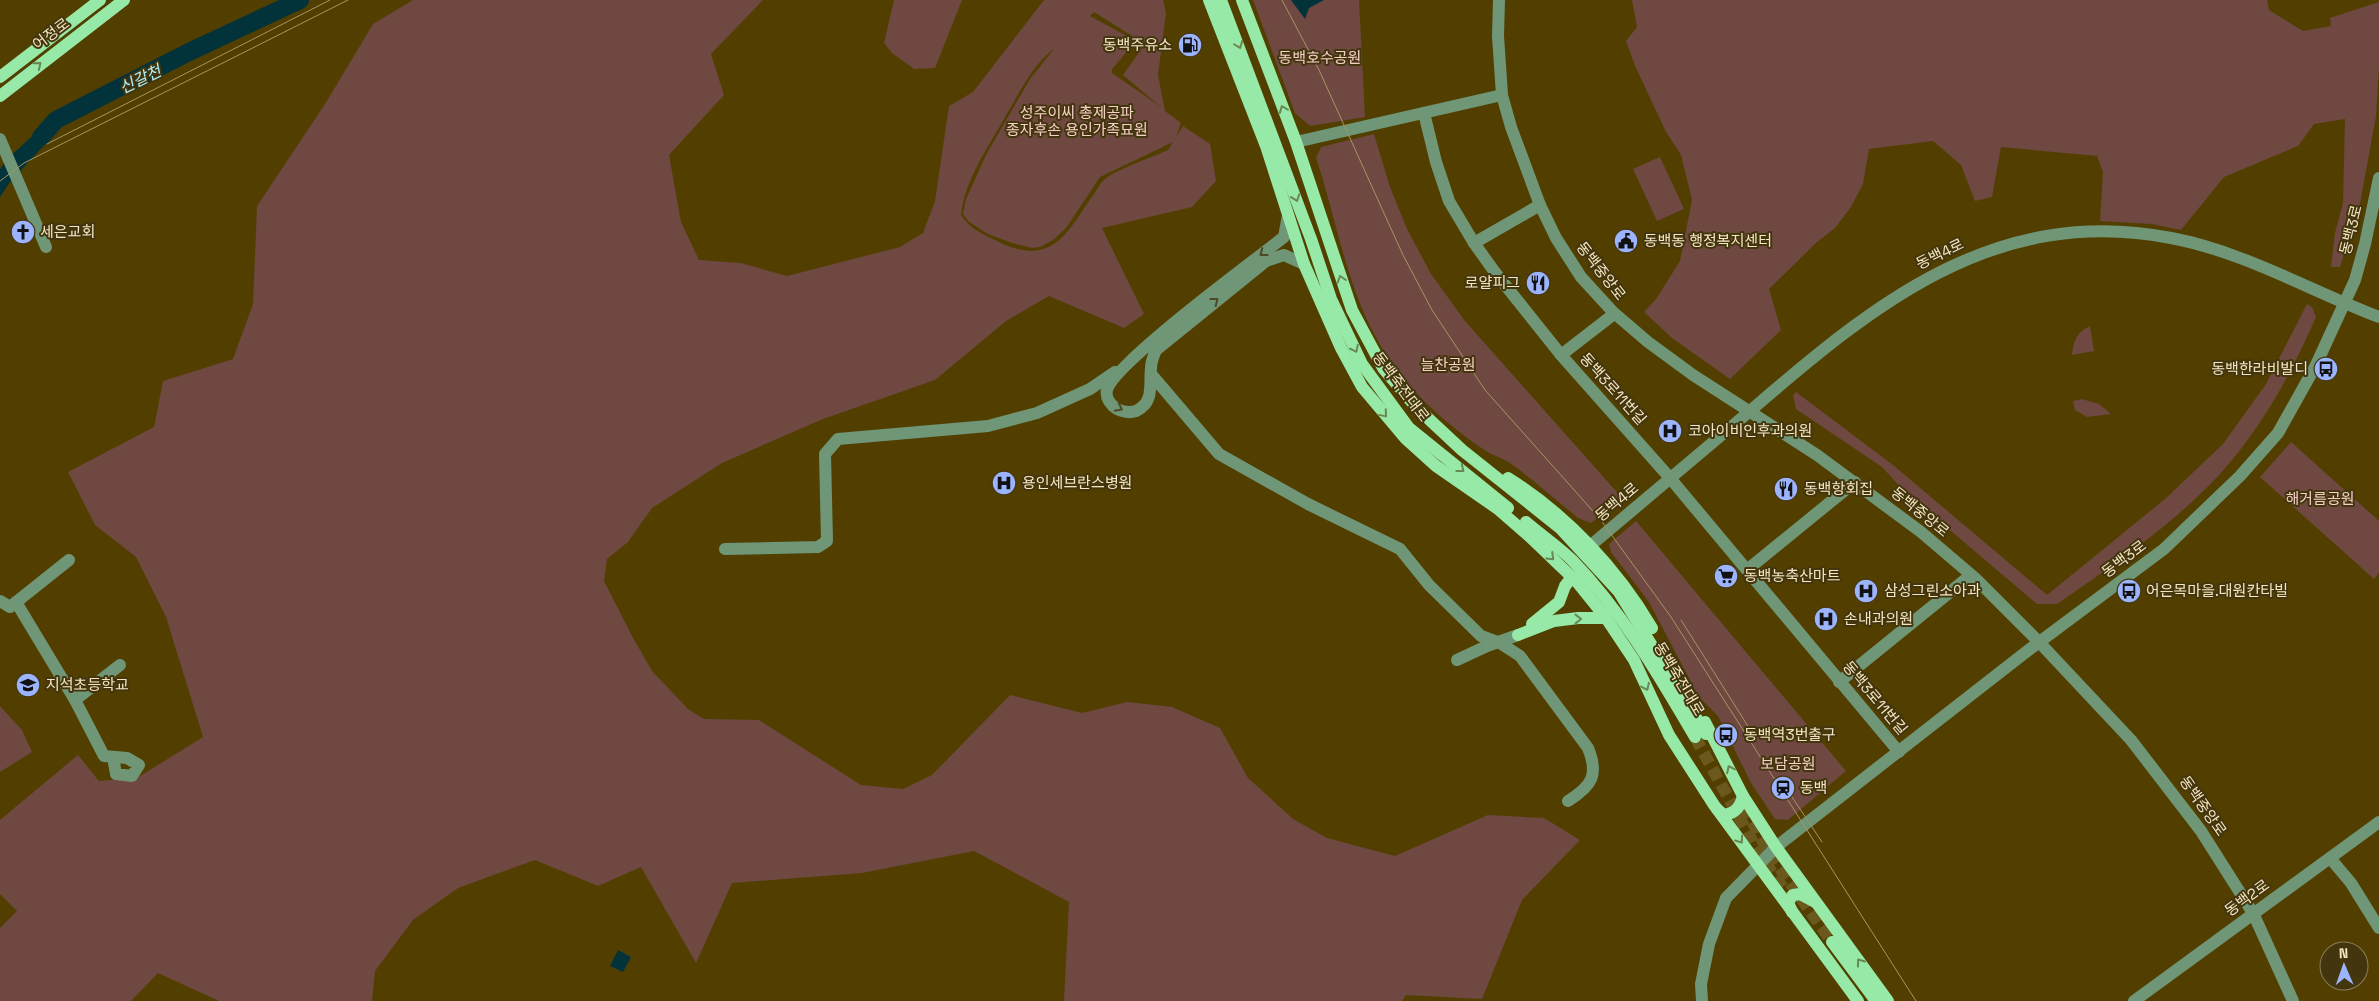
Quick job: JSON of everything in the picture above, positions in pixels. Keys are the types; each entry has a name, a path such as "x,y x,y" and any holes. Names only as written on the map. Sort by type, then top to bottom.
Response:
{"main road":[{"name":"어정로","path":"0,77 100,0"},
{"name":"어정로","path":"0,96 124,0"},
{"path":"1209,0 1266,146 1304,264 1341,348 1362,387 1405,438 1436,466 1498,509 1530,536 1572,577 1606,618 1634,660 1669,735 1714,805 1858,1001"},
{"name":"동백죽전대로","path":"1221,0 1311,239 1333,304 1362,364 1408,428 1572,560 1612,608 1648,657 1700,736 1619,592 1560,528 1462,450 1417,408 1383,368 1352,310 1296,142 1242,0"},
{"path":"1333,304 1341,348"},
{"path":"1405,438 1435,449"},
{"path":"1462,450 1549,506 1590,546 1635,599 1715,739 1743,796 1776,847 1888,1001"},
{"path":"1518,634 1553,609 1559,602 1572,577"},
{"path":"1518,634 1554,621 1578,618 1606,618"},
{"path":"1714,805 1724,815 1731,814 1739,808 1743,796"},
{"path":"1792,912 1788,902 1792,895 1800,894 1817,903"},
{"path":"1864,1001 1828,943 1876,1001"}],"street":[{"name":"동백중앙로","path":"1499,0 1498,36 1502,95 1524,167 1540,205 1560,244 1581,277 1614,314 1670,358 1855,482 1921,532 1971,575 2039,642 2116,723 2162,777 2201,830 2253,914 2293,1001"},
{"path":"11,68 20,80"},
{"path":"1296,142 1502,95"},
{"name":"동백3로11번길","path":"1424,113 1442,184 1456,214 1474,243 1561,355 1670,478 1899,752"},
{"path":"1,140 46,248"},
{"name":"동백3로","path":"1702,1001 1701,984 1709,944 1726,898 1776,847 2039,642 2164,549 2212,506 2278,433 2316,365 2342,303 2354,280 2363,253 2379,178"},
{"path":"1474,243 1540,205"},
{"path":"725,550 818,546 827,541 825,454 838,439 988,426 1037,413 1090,389 1130,362 1171,326 1284,237 1288,215"},
{"name":"동백4로","path":"1590,546 1808,360 1916,284 1969,257 2031,238 2076,232 2105,231 2173,238 2234,257 2379,317"},
{"path":"1130,362 1107,391 1107,397 1112,404 1119,410 1128,412 1140,408 1149,398 1152,388 1153,358 1163,343 1266,261 1284,256 1304,264"},
{"path":"1561,355 1614,314"},
{"path":"1151,374 1219,454 1308,504 1400,549 1429,585 1481,636 1500,642 1520,656 1588,748 1593,760 1594,773 1582,793 1568,801"},
{"path":"1090,389 1107,391"},
{"path":"1149,398 1166,398 1174,402"},
{"path":"1747,570 1855,482"},
{"path":"0,602 10,607 69,560"},
{"path":"1839,682 1971,575"},
{"path":"16,602 75,700 104,756 113,757"},
{"path":"1457,660 1518,634"},
{"path":"75,700 120,665"},
{"name":"동백2로","path":"2134,1001 2379,822"},
{"path":"2330,858 2350,883 2379,928"}],"green space":[{"name":"성주이씨 총제공파 종자후손 용인가족묘원","path":"413,0 763,0 711,54 724,95 669,155 681,222 699,260 741,263 787,276 900,247 923,233 935,201 949,106 973,92 1044,0 1163,0 1166,13 1158,75 1165,111 1181,123 1176,137 1183,126 1210,144 1216,181 1192,207 1102,228 1144,314 1124,328 1049,296 1006,321 935,380 823,419 722,463 652,508 628,542 607,559 604,581 652,671 688,709 704,719 759,720 861,785 903,789 932,775 1010,695 1082,713 1127,702 1172,707 1220,728 1248,778 1293,819 1327,838 1395,856 1488,815 1544,818 1580,840 1522,900 1482,999 1406,995 1402,1001 1064,1001 1069,902 974,851 862,873 732,883 696,963 641,867 598,886 535,860 458,888 413,920 375,971 372,1001 219,1001 158,973 131,1001 0,1001 0,928 17,911 0,894 0,820 78,755 99,781 137,778 203,737 166,617 136,557 95,525 68,472 154,427 163,381 233,359 253,304 257,206 325,104 373,24","holes":["1094,12 1145,44 1123,75 1161,107 1112,73 1112,69 1136,41 1090,16","1054,49 1030,79 987,153 966,199 963,214 969,222 988,234 1012,243 1032,248 1040,247 1053,240 1066,228 1100,177 1173,142 1168,150 1125,168 1105,179 1065,235 1055,243 1045,249 1033,251 1018,249 990,238 964,220 961,215 963,202 978,164 1021,90 1039,63"]},
{"path":"894,0 962,0 935,68 914,69 892,53 884,43"},
{"name":"동백호수공원","path":"1253,0 1359,0 1365,117 1310,126 1295,113"},
{"path":"1632,0 2267,0 2269,10 2303,31 2331,26 2330,18 2379,2 2379,66 2376,116 2359,209 2340,267 2331,267 2335,233 2343,203 2345,119 2314,124 2298,146 2224,177 2181,230 2152,224 2100,221 2103,172 2097,156 2001,147 1992,197 1975,201 1961,165 1933,141 1869,149 1863,184 1851,207 1835,228 1817,242 1769,289 1781,330 1730,379 1672,338 1644,312 1656,299 1680,261 1692,200 1681,155 1666,132 1636,68 1626,41 1637,27"},
{"name":"늘찬공원","path":"1374,134 1390,187 1407,229 1431,274 1465,321 1623,499 1591,523 1578,518 1510,463 1486,451 1451,426 1420,397 1393,365 1381,347 1354,287 1316,158 1321,147"},
{"path":"1660,157 1684,209 1657,221 1633,169"},
{"path":"2307,304 2312,307 2316,317 2286,380 2249,438 2220,474 2163,527 2057,604 2037,604 1905,492 1882,467 1796,409 1793,395 1796,392 1893,465 2047,595 2165,499 2223,444 2266,384"},
{"path":"2090,326 2094,351 2072,355 2076,338"},
{"path":"2082,399 2099,404 2111,414 2087,417 2075,410 2073,401"},
{"name":"해거름공원","path":"2291,442 2379,521 2379,573 2374,579 2260,477"},
{"name":"보담공원","path":"1636,521 1846,771 1788,820 1775,819 1751,783 1718,716 1699,697 1649,602 1611,552 1609,544"},
{"path":"0,706 22,730 32,752 0,772"}],"water":[{"path":"1291,0 1324,0 1309,8 1305,19"},
{"path":"54,116 62,126 10,182 0,197 0,169 6,160"},
{"path":"618,950 631,957 623,972 610,966"}],"waterway":[{"name":"신갈천","path":"41,137 56,120 189,52 300,0"}],"tunnel":[{"path":"1695,737 1761,857 1796,906"},
{"path":"1744,806 1769,853 1832,942"}],"tram line":[{"path":"47,144 330,0"},
{"path":"0,181 24,163 348,0"},
{"path":"1282,0 1319,70 1403,255 1432,310 1485,390 1600,519 1671,617 1916,1001"},
{"path":"1681,620 1756,739"},
{"path":"1786,788 1822,842"}],"place":[{"name":"동백주유소","path":"1190,45"},
{"name":"세은교회","path":"23,232"},
{"name":"동백동 행정복지센터","path":"1626,241"},
{"name":"로얄피그","path":"1538,283"},
{"name":"동백한라비발디","path":"2326,369"},
{"name":"코아이비인후과의원","path":"1670,431"},
{"name":"용인세브란스병원","path":"1004,483"},
{"name":"동백항회집","path":"1786,489"},
{"name":"동백농축산마트","path":"1726,576"},
{"name":"삼성그린소아과","path":"1866,591"},
{"name":"어은목마을.대원칸타빌","path":"2129,591"},
{"name":"손내과의원","path":"1826,619"},
{"name":"지석초등학교","path":"28,685"},
{"name":"동백역3번출구","path":"1726,735"},
{"name":"동백","path":"1783,788"}]}
